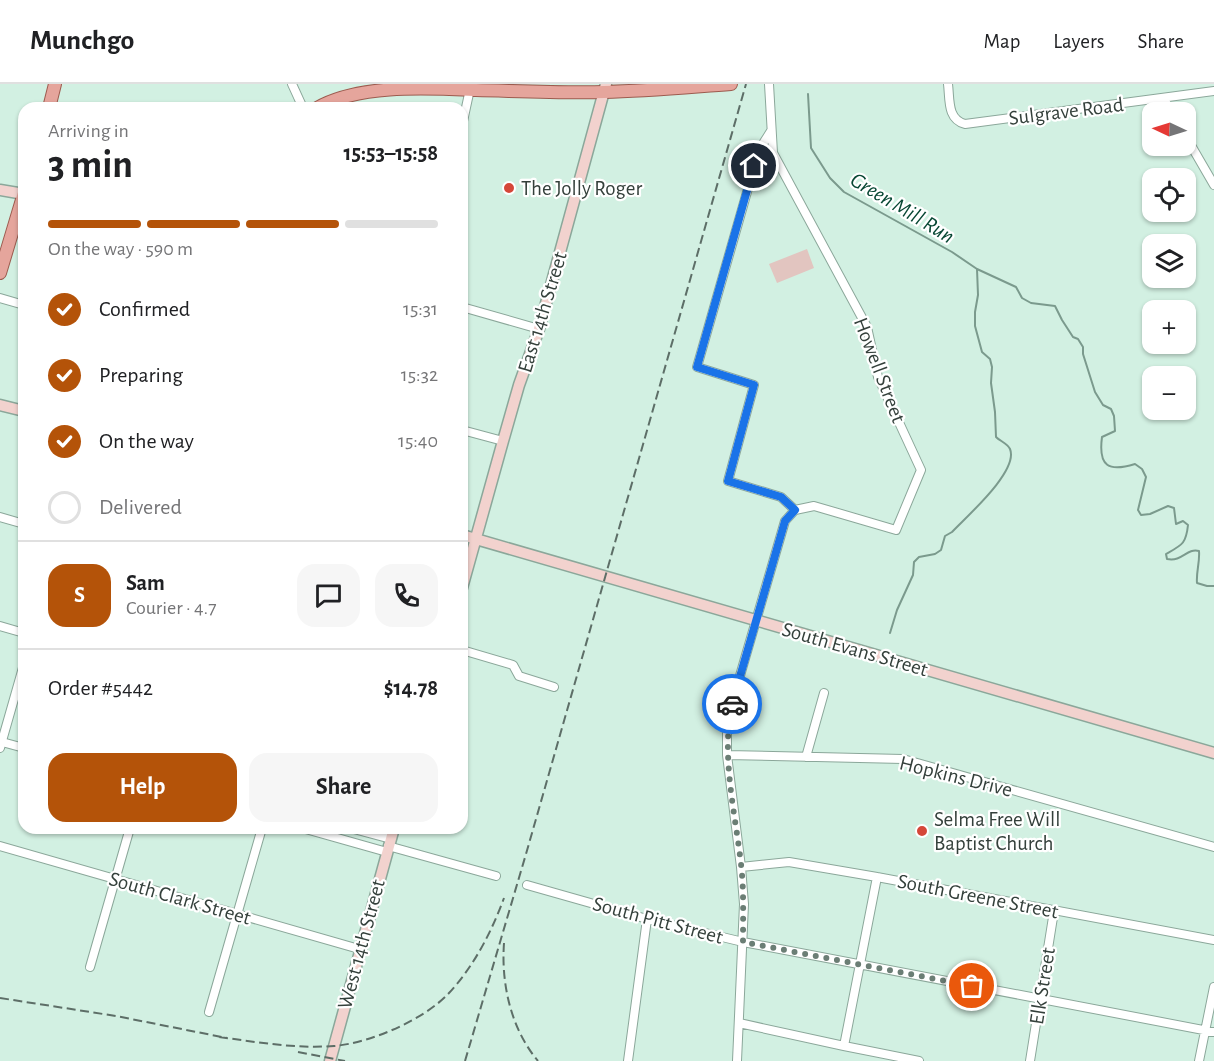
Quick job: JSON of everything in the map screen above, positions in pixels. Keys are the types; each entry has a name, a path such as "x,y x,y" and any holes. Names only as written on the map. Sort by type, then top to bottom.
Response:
{"main road":[{"path":"51,102 56,84"},
{"path":"325,102 341,94 385,86 470,89 731,84"},
{"name":"East 14th Street","path":"476,539 519,385 538,329 605,88"},
{"path":"0,190 18,192"},
{"path":"0,273 18,213"},
{"path":"0,405 18,410"},
{"name":"South Evans Street","path":"468,537 1214,753"},
{"path":"468,567 476,539"},
{"name":"West 14th Street","path":"330,1061 392,834"}],"street":[{"path":"292,84 300,102"},
{"name":"Howell Street","path":"769,84 772,153 867,327 878,377 921,470 896,530 814,506 795,510"},
{"name":"Sulgrave Road","path":"948,84 952,114 956,120 965,124 1214,91"},
{"path":"467,102 470,89"},
{"path":"1163,98 1166,102"},
{"path":"737,1061 744,904 727,755 727,734 737,686 785,521 795,510 781,497 728,481 754,385 697,367 756,158 771,130"},
{"path":"756,158 772,153"},
{"path":"1196,154 1214,185"},
{"path":"0,298 18,303"},
{"path":"468,309 538,329"},
{"path":"468,432 503,441"},
{"path":"0,517 18,522"},
{"path":"0,626 18,631"},
{"path":"468,652 513,665 519,676 554,687"},
{"path":"18,685 1,745 18,747"},
{"path":"806,757 825,693"},
{"name":"Hopkins Drive","path":"727,755 903,759 1214,847"},
{"path":"90,968 128,834"},
{"path":"209,1012 260,834"},
{"path":"331,834 389,846 495,876"},
{"path":"363,834 389,846"},
{"name":"South Clark Street","path":"0,846 359,949"},
{"name":"South Greene Street","path":"741,867 789,862 1214,940"},
{"path":"844,1046 877,877"},
{"name":"South Pitt Street","path":"527,885 647,919 743,942 1210,1031"},
{"name":"Elk Street","path":"1030,1061 1054,911"},
{"path":"628,1061 647,919"},
{"path":"1199,1061 1210,1031 1214,987"},
{"path":"739,1023 919,1061"}],"shaded area":[{"path":"807,249 814,268 777,283 769,264"}],"waterway":[{"name":"Green Mill Run","path":"808,94 811,148 830,178 844,192 952,252 977,269 1016,287 1022,298 1031,303 1055,306 1073,337 1078,339 1083,347 1083,354 1095,392 1103,405 1111,409 1114,416 1115,431 1102,437 1101,447 1104,461 1112,467 1135,464 1142,469 1146,477 1138,510 1141,515 1150,514 1168,506 1174,508 1176,524 1183,521 1188,525 1184,540 1166,554 1167,559 1177,559 1191,551 1199,551 1197,583 1214,586"},
{"name":"Green Mill Run","path":"890,633 897,610 913,575 914,562 919,557 935,554 941,550 945,536 952,532 990,493 1007,469 1011,458 1009,447 996,437 991,383 992,367 990,359 982,352 975,326 978,295 977,269"}],"railway":[{"path":"465,1061 746,84"},
{"path":"219,1037 290,1046 319,1047 348,1044 396,1029 426,1012 458,983 481,948 504,898"},
{"path":"504,943 504,974 510,1005 521,1035 538,1061"},
{"path":"0,998 116,1016 227,1038"},
{"path":"298,1052 345,1061"}],"way so far":[{"path":"732,704 727,734 727,755 741,867 744,904 743,942 972,986"}],"place":[{"name":"The Jolly Roger","path":"509,188"},
{"name":"Selma Free Will Baptist Church","path":"922,831"}],"route":[{"path":"732,704 785,521 795,510 781,497 728,481 754,385 697,367 754,166"}]}
